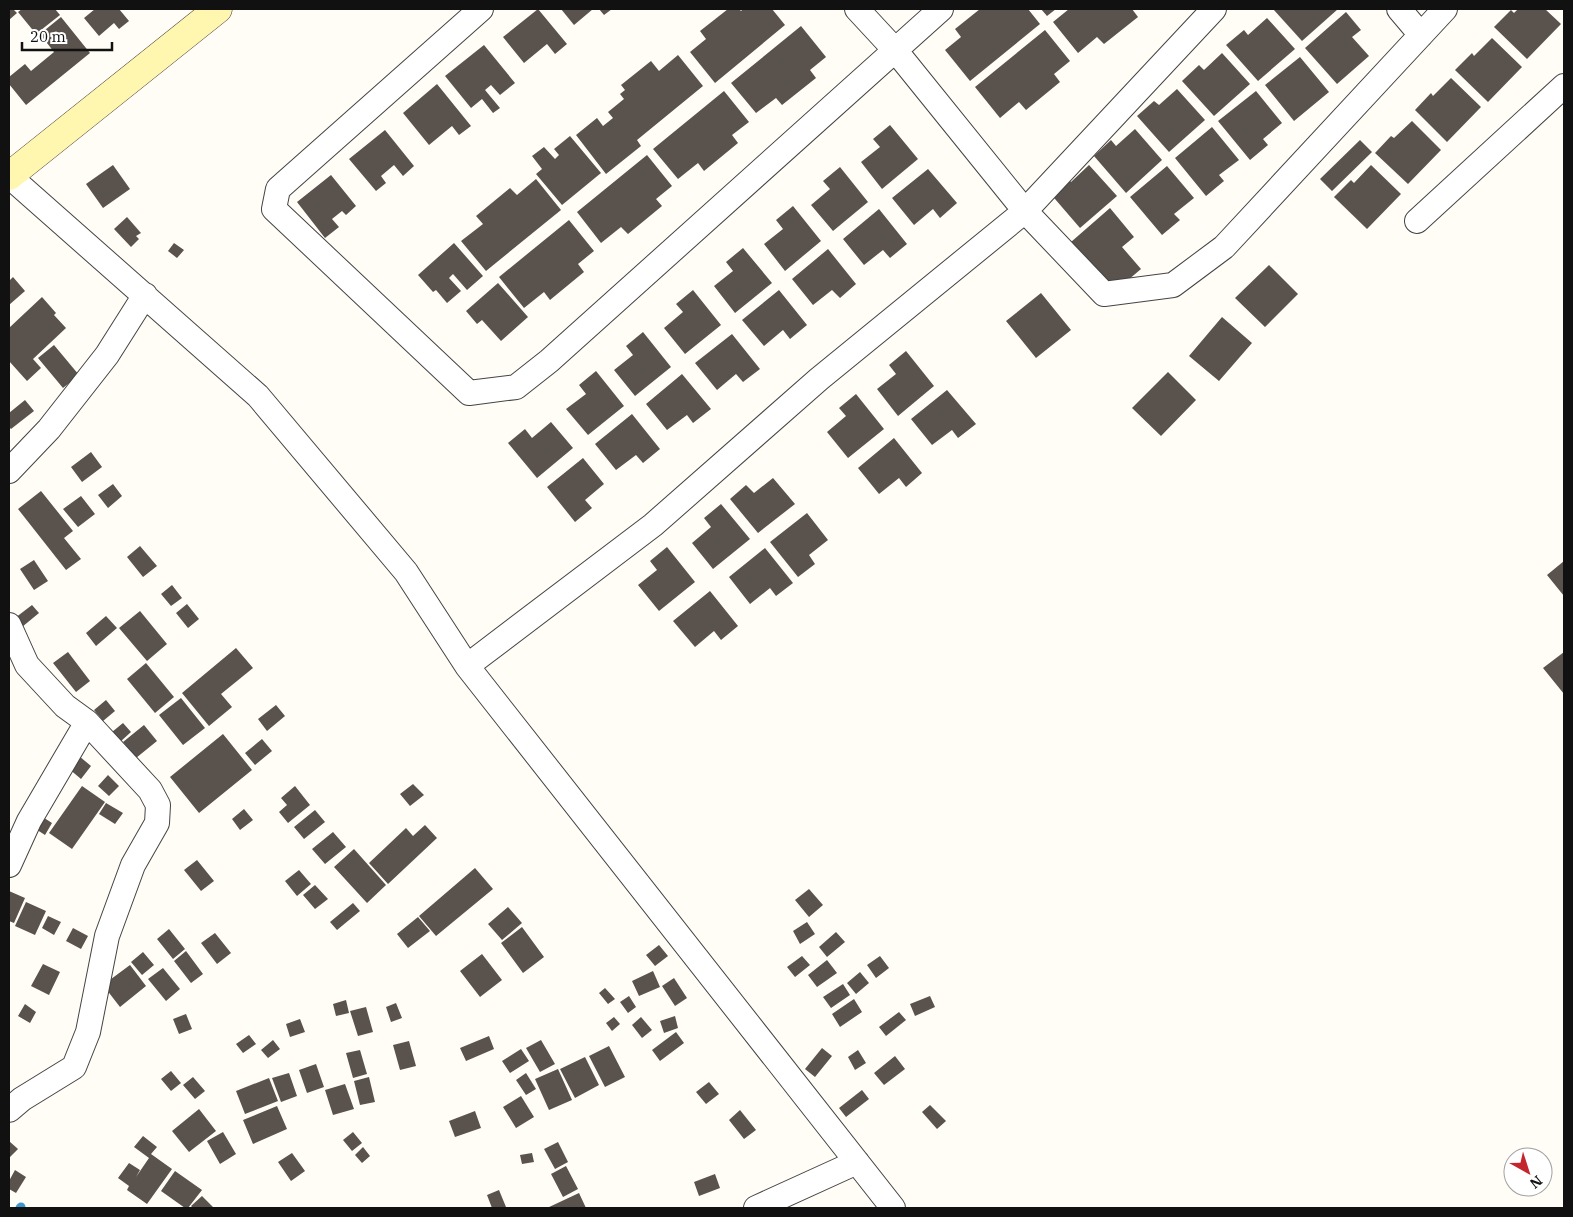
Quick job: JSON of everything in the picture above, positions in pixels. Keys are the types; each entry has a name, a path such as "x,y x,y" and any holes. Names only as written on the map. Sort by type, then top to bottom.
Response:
{"street":[{"path":"217,9 9,176 258,396 406,572 467,666 893,1208"},
{"path":"481,9 278,189 274,209 469,393 516,387 542,366 941,9"},
{"path":"857,9 896,50 1024,211 1104,294 1173,285 1224,248 1445,9"},
{"path":"467,666 653,525 819,379 1024,211 1214,9"},
{"path":"1399,9 1421,35"},
{"path":"1417,221 1564,86"},
{"path":"9,471 49,429 107,355 145,295"},
{"path":"9,626 28,665 65,706 87,722 150,790 158,805 158,823 133,865 106,936 88,1032 74,1067 22,1099 9,1110"},
{"path":"9,865 29,821 87,722"},
{"path":"756,1208 857,1162"}],"building":[{"path":"9,9 13,9 17,13 9,20"},
{"path":"22,9 55,9 60,15 36,34 18,12"},
{"path":"95,9 119,9 129,21 119,29 114,23 99,36 84,18"},
{"path":"538,9 567,44 555,54 547,44 524,63 503,37"},
{"path":"561,9 593,9 574,25"},
{"path":"599,9 612,9 604,15"},
{"path":"728,9 739,9 741,11 743,9 772,9 785,25 715,83 690,52 706,39 700,31"},
{"path":"980,9 1028,9 1040,24 970,81 945,50 961,37 955,29"},
{"path":"1041,9 1056,9 1047,16"},
{"path":"1069,9 1132,9 1138,17 1104,44 1097,37 1078,53 1053,22"},
{"path":"1273,9 1338,9 1302,41"},
{"path":"1518,9 1545,9 1561,24 1527,59 1494,27 1511,10 1514,13"},
{"path":"1346,12 1361,30 1352,37 1369,56 1337,84 1305,48"},
{"path":"61,17 90,53 26,105 9,84 9,77 25,64 31,71 54,52 40,34"},
{"path":"1267,18 1295,49 1258,81 1226,45 1244,30 1248,35"},
{"path":"801,26 826,57 810,70 816,78 782,105 776,98 756,113 731,83"},
{"path":"1045,30 1070,61 1054,74 1060,82 1026,110 1019,102 1000,118 975,87"},
{"path":"1492,38 1522,67 1488,102 1455,70 1472,53 1474,56"},
{"path":"484,45 515,83 500,95 491,85 485,90 500,108 493,113 482,99 471,108 445,76"},
{"path":"1222,53 1250,84 1214,116 1182,81 1199,65 1204,70"},
{"path":"678,55 703,86 637,140 641,146 606,174 576,135 597,118 603,126 613,118 608,112 624,99 620,94 625,90 621,85 651,61 659,71"},
{"path":"1300,57 1329,92 1294,121 1265,85"},
{"path":"1451,78 1481,107 1447,142 1415,110 1431,93 1433,96"},
{"path":"437,84 471,126 459,135 452,126 429,145 403,113"},
{"path":"1177,89 1205,120 1169,152 1137,116 1154,101 1159,105"},
{"path":"724,91 749,122 732,135 738,143 704,171 698,163 678,179 653,149"},
{"path":"1256,91 1282,123 1263,139 1268,145 1250,160 1218,121"},
{"path":"1412,121 1441,150 1408,184 1375,153 1391,136 1394,138"},
{"path":"890,125 918,159 882,189 861,162 880,147 873,139"},
{"path":"1212,127 1239,160 1219,175 1224,181 1206,196 1175,158"},
{"path":"1135,129 1162,160 1126,193 1094,156 1111,140 1116,146"},
{"path":"385,130 414,166 403,176 394,165 381,176 386,183 376,191 349,159"},
{"path":"570,136 601,173 562,205 536,174 542,169 532,156 544,147 555,159 559,155 554,149"},
{"path":"1360,140 1372,152 1332,191 1320,179"},
{"path":"647,155 672,186 656,199 662,206 628,234 621,227 601,243 577,212"},
{"path":"113,165 130,189 103,208 86,184"},
{"path":"1089,165 1117,196 1080,228 1049,192 1066,176 1071,182"},
{"path":"1371,165 1401,194 1367,229 1334,197 1351,180 1354,183"},
{"path":"1167,166 1194,198 1174,214 1180,220 1162,235 1130,197"},
{"path":"840,167 868,202 833,231 811,205 830,189 823,181"},
{"path":"928,169 957,203 940,218 933,209 914,225 892,198"},
{"path":"331,175 356,206 346,215 342,211 332,219 339,227 325,238 297,202"},
{"path":"536,179 561,210 486,271 461,241 483,224 476,216 510,188 517,195"},
{"path":"793,206 821,241 785,271 764,244 783,229 776,220"},
{"path":"1110,208 1134,237 1122,247 1141,269 1114,292 1071,242"},
{"path":"879,209 907,244 890,258 883,250 864,265 843,239"},
{"path":"127,217 141,233 136,236 139,239 131,247 114,229"},
{"path":"569,220 594,251 578,264 584,272 550,300 544,292 524,308 499,277"},
{"path":"174,243 184,250 177,258 168,251"},
{"path":"454,243 483,276 467,290 453,274 449,278 461,291 447,303 436,290 433,292 418,275"},
{"path":"743,248 772,283 735,313 714,286 733,271 726,262"},
{"path":"828,249 856,284 840,298 832,290 813,305 792,279"},
{"path":"1269,265 1298,294 1265,327 1235,298"},
{"path":"13,277 25,291 9,305 9,281"},
{"path":"498,283 528,317 501,341 482,320 477,324 466,311"},
{"path":"693,290 721,325 685,354 664,328 683,312 676,304"},
{"path":"779,290 807,325 790,339 783,330 764,346 742,320"},
{"path":"1041,293 1071,330 1036,358 1006,321"},
{"path":"42,297 56,313 54,315 66,328 33,359 41,368 27,381 9,361 9,328"},
{"path":"1222,317 1252,343 1219,381 1189,356"},
{"path":"643,332 671,367 635,396 614,370 633,355 626,346"},
{"path":"732,334 760,369 743,382 736,374 717,390 695,363"},
{"path":"54,345 79,375 63,388 38,358"},
{"path":"906,351 934,386 898,416 877,389 896,374 889,365"},
{"path":"596,371 624,406 588,435 566,409 586,394 579,385"},
{"path":"1168,372 1196,400 1161,436 1132,408"},
{"path":"682,374 711,409 693,423 687,415 667,430 646,404"},
{"path":"947,390 976,424 958,438 952,430 932,445 911,419"},
{"path":"856,394 884,429 848,458 827,432 846,416 839,408"},
{"path":"25,400 34,411 11,429 9,427 9,413"},
{"path":"632,414 660,449 643,463 636,455 616,470 595,444"},
{"path":"551,422 573,448 537,478 508,443 525,429 532,438"},
{"path":"894,438 922,473 906,487 899,478 879,494 858,468"},
{"path":"91,452 102,467 82,482 71,467"},
{"path":"583,458 604,484 585,500 592,508 575,522 547,487"},
{"path":"773,478 795,504 758,533 730,499 746,485 754,493"},
{"path":"113,484 122,496 108,508 98,495"},
{"path":"41,491 73,531 64,538 81,559 66,570 18,509"},
{"path":"81,496 95,514 78,527 63,509"},
{"path":"721,504 750,539 713,569 692,543 711,527 704,518"},
{"path":"807,513 828,540 809,555 815,564 798,577 770,542"},
{"path":"140,546 157,566 143,577 127,557"},
{"path":"667,547 695,582 659,611 638,585 657,570 650,561"},
{"path":"765,548 793,583 776,596 770,588 750,604 729,577"},
{"path":"34,560 48,581 34,590 20,569"},
{"path":"1564,561 1564,596 1547,575"},
{"path":"172,585 182,598 171,606 161,594"},
{"path":"710,591 738,626 721,640 714,631 695,647 673,621"},
{"path":"187,604 199,619 188,628 176,613"},
{"path":"32,605 39,613 22,627 15,618"},
{"path":"140,611 167,644 147,661 119,628"},
{"path":"106,616 117,628 96,646 86,633"},
{"path":"236,648 253,668 221,694 232,707 209,726 182,693"},
{"path":"68,652 90,681 76,692 53,663"},
{"path":"1564,652 1564,694 1543,668"},
{"path":"146,663 174,697 155,713 127,679"},
{"path":"181,698 205,728 183,745 159,715"},
{"path":"106,700 115,711 103,721 94,710"},
{"path":"276,705 285,716 267,731 258,719"},
{"path":"123,723 131,732 120,742 112,732"},
{"path":"144,725 157,741 136,758 123,742"},
{"path":"223,734 252,770 199,813 170,777"},
{"path":"262,739 272,751 255,765 245,753"},
{"path":"79,756 91,766 81,779 68,768"},
{"path":"108,775 119,786 109,796 98,786"},
{"path":"413,784 424,795 410,806 400,794"},
{"path":"82,786 105,802 72,849 49,833"},
{"path":"295,786 310,805 288,823 279,812 287,805 281,798"},
{"path":"106,803 123,813 115,824 99,814"},
{"path":"244,809 253,820 240,830 232,819"},
{"path":"315,810 325,822 304,839 294,827"},
{"path":"38,814 52,823 45,835 31,826"},
{"path":"425,825 437,838 388,884 369,863 406,828 413,836"},
{"path":"333,832 346,847 325,864 312,849"},
{"path":"354,849 386,885 367,903 334,867"},
{"path":"197,860 214,881 201,891 184,870"},
{"path":"475,868 493,889 436,936 419,916"},
{"path":"299,870 311,884 297,896 285,881"},
{"path":"315,885 328,899 315,909 303,895"},
{"path":"809,889 823,905 809,917 795,900"},
{"path":"9,891 25,898 14,923 9,921"},
{"path":"26,902 46,911 35,935 15,926"},
{"path":"353,903 360,911 337,930 330,922"},
{"path":"508,907 522,923 502,940 488,924"},
{"path":"48,916 61,922 54,935 42,928"},
{"path":"418,917 430,931 408,948 397,934"},
{"path":"807,922 815,934 800,944 793,931"},
{"path":"522,927 544,957 523,973 501,943"},
{"path":"73,928 88,936 81,949 66,941"},
{"path":"169,929 185,949 173,959 157,939"},
{"path":"836,932 845,942 827,957 819,947"},
{"path":"215,933 231,953 217,964 201,943"},
{"path":"659,945 668,956 655,966 646,955"},
{"path":"186,951 203,974 191,983 174,961"},
{"path":"143,952 154,965 142,975 131,962"},
{"path":"482,954 502,980 480,997 460,971"},
{"path":"802,956 810,965 795,977 787,967"},
{"path":"880,956 889,968 876,978 867,965"},
{"path":"827,960 837,973 817,987 808,975"},
{"path":"43,964 60,972 49,995 31,986"},
{"path":"130,965 146,986 120,1007 103,985"},
{"path":"163,968 180,989 166,1001 148,979"},
{"path":"653,971 660,987 639,996 632,981"},
{"path":"860,972 869,983 856,994 847,983"},
{"path":"674,978 687,998 675,1006 662,986"},
{"path":"843,984 850,995 831,1008 823,997"},
{"path":"605,988 615,999 608,1004 599,993"},
{"path":"629,996 636,1007 628,1013 620,1002"},
{"path":"930,996 935,1007 915,1016 910,1004"},
{"path":"854,999 862,1012 840,1027 832,1014"},
{"path":"346,1000 349,1013 336,1016 333,1004"},
{"path":"396,1003 402,1018 391,1022 386,1007"},
{"path":"25,1004 36,1012 30,1023 18,1016"},
{"path":"366,1007 373,1032 358,1036 350,1011"},
{"path":"899,1012 906,1020 886,1036 879,1027"},
{"path":"186,1014 192,1029 179,1034 173,1019"},
{"path":"675,1016 678,1028 664,1033 660,1021"},
{"path":"614,1017 620,1024 612,1031 606,1023"},
{"path":"641,1017 652,1030 642,1038 632,1025"},
{"path":"300,1019 305,1032 290,1037 286,1024"},
{"path":"676,1032 684,1043 660,1061 652,1050"},
{"path":"249,1035 256,1044 243,1053 236,1044"},
{"path":"489,1036 494,1049 466,1061 460,1048"},
{"path":"273,1040 280,1049 268,1058 261,1050"},
{"path":"541,1040 555,1064 540,1072 526,1048"},
{"path":"409,1041 416,1066 400,1070 393,1045"},
{"path":"609,1046 625,1077 605,1087 589,1056"},
{"path":"822,1048 832,1056 815,1077 805,1069"},
{"path":"521,1049 529,1061 510,1073 502,1061"},
{"path":"360,1050 367,1074 353,1078 346,1053"},
{"path":"858,1050 866,1063 855,1070 848,1057"},
{"path":"895,1056 905,1069 884,1085 874,1073"},
{"path":"585,1057 599,1085 575,1098 560,1069"},
{"path":"316,1064 324,1087 307,1093 299,1070"},
{"path":"558,1069 572,1100 549,1110 535,1079"},
{"path":"171,1071 181,1083 171,1091 161,1079"},
{"path":"289,1073 297,1096 281,1102 272,1078"},
{"path":"526,1073 536,1089 526,1095 516,1080"},
{"path":"193,1077 205,1091 195,1099 183,1085"},
{"path":"369,1077 375,1102 360,1105 354,1081"},
{"path":"269,1078 278,1101 245,1114 236,1091"},
{"path":"709,1082 719,1094 706,1104 696,1092"},
{"path":"345,1084 354,1109 333,1115 325,1090"},
{"path":"862,1090 869,1099 846,1117 839,1108"},
{"path":"521,1096 534,1117 516,1128 503,1107"},
{"path":"930,1105 946,1121 937,1129 922,1112"},
{"path":"277,1106 287,1129 253,1144 243,1120"},
{"path":"199,1109 216,1131 189,1152 172,1131"},
{"path":"740,1110 756,1130 744,1139 729,1120"},
{"path":"475,1111 481,1128 455,1137 449,1121"},
{"path":"223,1132 236,1154 220,1164 207,1141"},
{"path":"353,1132 362,1143 352,1151 343,1140"},
{"path":"143,1136 157,1147 151,1154 172,1169 147,1204 127,1190 129,1186 118,1178 129,1163 140,1170 136,1177 149,1158 134,1147"},
{"path":"9,1141 18,1149 9,1158"},
{"path":"558,1142 568,1162 555,1169 544,1149"},
{"path":"363,1147 370,1156 362,1163 355,1155"},
{"path":"292,1153 305,1171 291,1181 278,1162"},
{"path":"532,1153 534,1162 522,1164 520,1155"},
{"path":"566,1166 578,1189 563,1197 551,1174"},
{"path":"15,1170 26,1177 16,1193 9,1189 9,1181"},
{"path":"175,1171 202,1190 188,1208 185,1208 161,1191"},
{"path":"715,1174 720,1188 699,1196 694,1182"},
{"path":"499,1190 506,1207 492,1208 487,1195"},
{"path":"579,1193 586,1208 547,1208"},
{"path":"202,1196 214,1208 193,1208 191,1206"}]}
